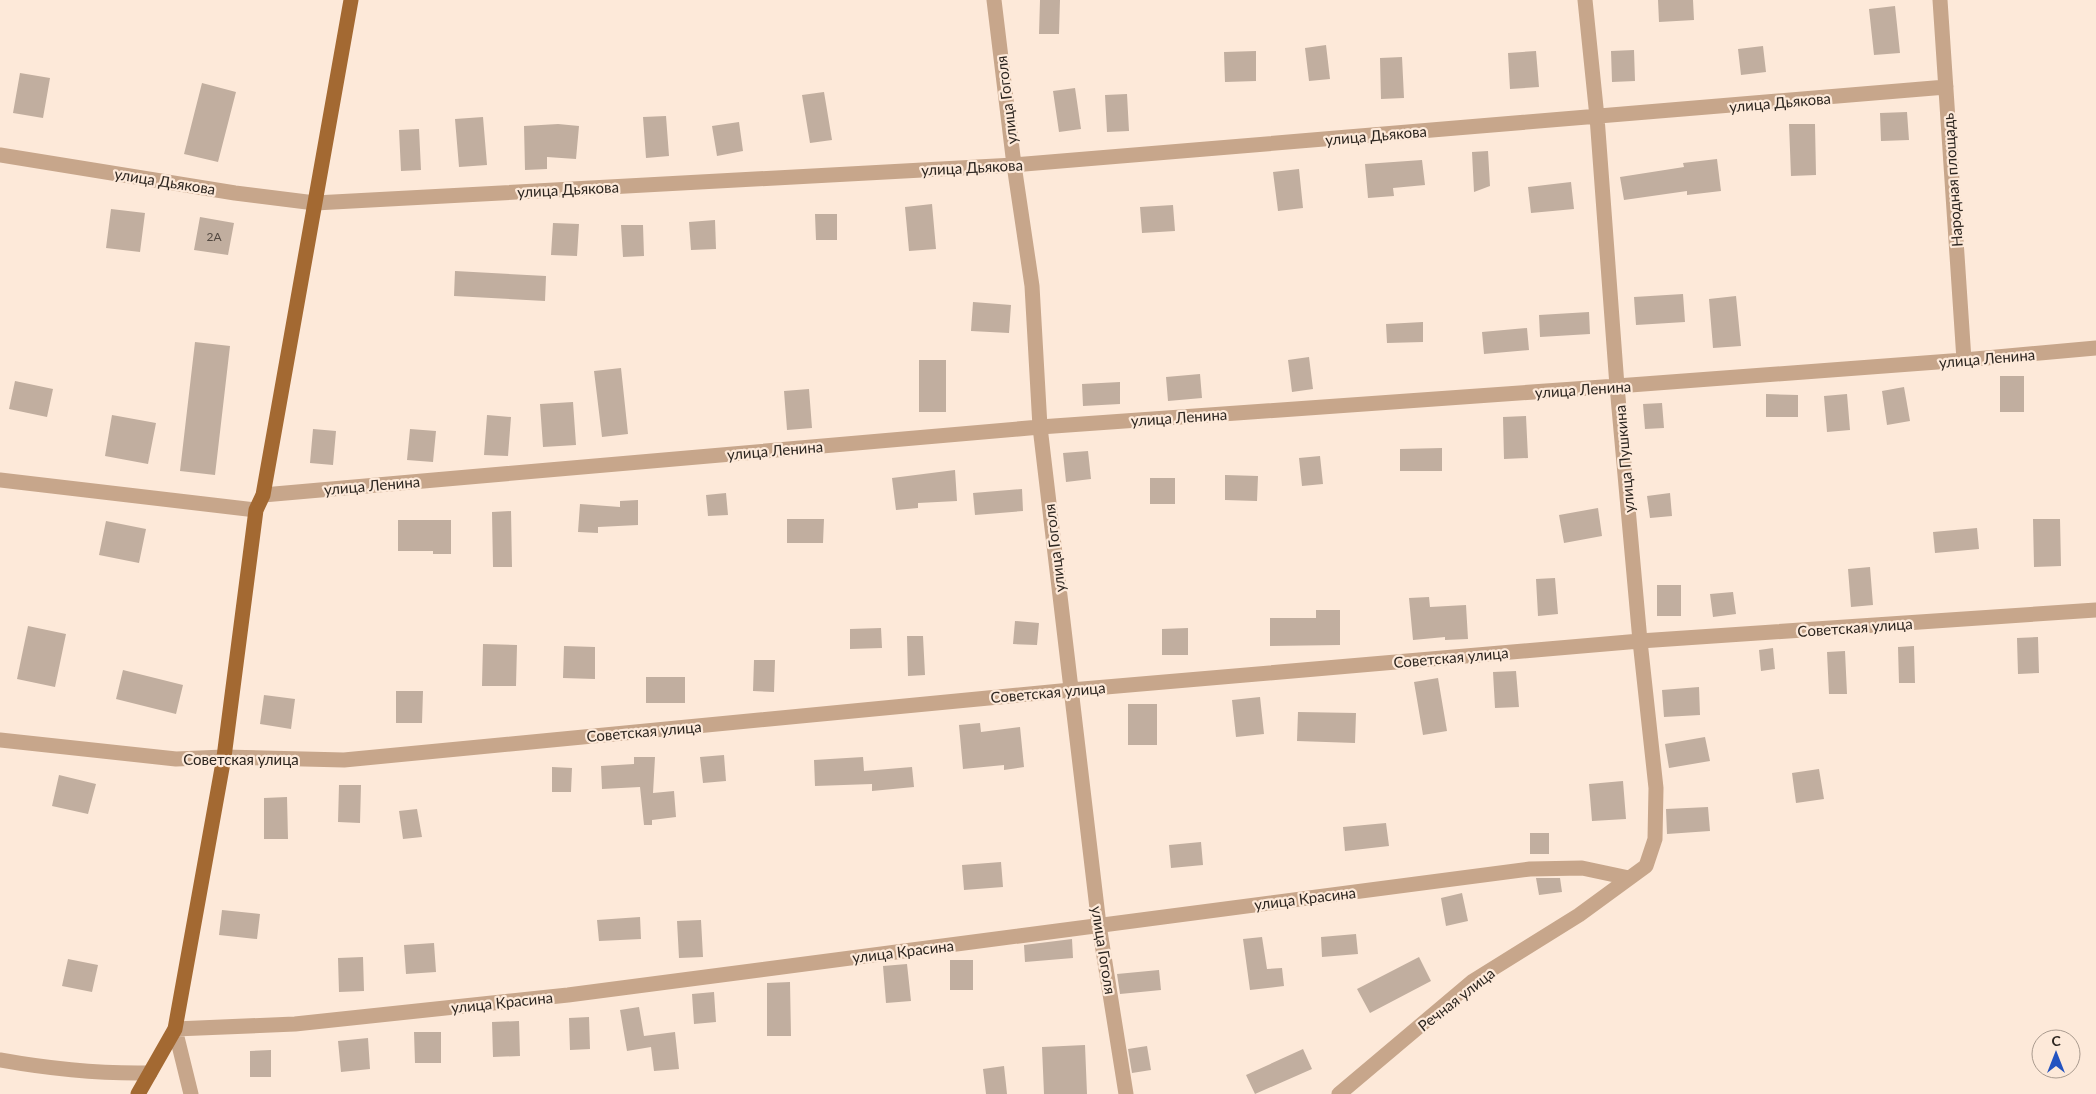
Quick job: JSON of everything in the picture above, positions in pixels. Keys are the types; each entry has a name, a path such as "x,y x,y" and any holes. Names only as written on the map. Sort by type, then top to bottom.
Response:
{"main road":[{"path":"138,1094 176,1029 224,757 256,510 263,495 351,0"}],"street":[{"name":"улица Гоголя","path":"994,0 1014,164 1032,286 1040,427 1099,925 1126,1094"},
{"name":"улица Пушкина","path":"1586,0 1597,118 1617,386 1640,641 1656,788 1654,838 1646,866 1630,878"},
{"name":"Народная площадь","path":"1940,0 1964,360"},
{"name":"улица Дьякова","path":"0,155 235,193 315,203 1014,164 1597,118 1946,87"},
{"name":"улица Ленина","path":"263,495 1040,427 1617,386 1964,360 2096,348"},
{"path":"0,480 256,510"},
{"name":"Советская улица","path":"0,740 176,759 224,757 344,760 1071,690 1640,641 2096,610"},
{"name":"улица Красина","path":"176,1029 295,1024 568,995 1530,869 1582,868 1630,878"},
{"name":"Речная улица","path":"1339,1094 1473,981 1579,915 1630,878"},
{"path":"176,1029 192,1094"},
{"path":"0,1060 50,1069 113,1074 150,1073"}],"building":[{"path":"1040,0 1060,0 1059,34 1039,34"},
{"path":"1658,0 1693,0 1694,20 1659,22"},
{"path":"1895,6 1900,53 1874,55 1869,9"},
{"path":"1326,45 1330,79 1309,81 1305,48"},
{"path":"1763,46 1766,72 1741,75 1738,49"},
{"path":"1634,50 1635,81 1612,82 1611,51"},
{"path":"1256,51 1256,81 1225,82 1224,52"},
{"path":"1536,51 1539,87 1510,89 1508,53"},
{"path":"1402,57 1404,98 1381,99 1380,58"},
{"path":"20,73 50,78 43,118 13,113"},
{"path":"202,83 236,92 218,162 184,154"},
{"path":"1075,88 1081,129 1059,132 1053,91"},
{"path":"824,92 832,140 810,143 802,95"},
{"path":"1127,94 1129,131 1107,132 1105,95"},
{"path":"1907,112 1909,140 1881,141 1880,113"},
{"path":"666,116 669,156 646,158 643,117"},
{"path":"483,117 487,165 459,167 455,119"},
{"path":"739,122 743,151 717,156 712,126"},
{"path":"558,124 579,126 576,159 547,157 547,169 525,170 524,126"},
{"path":"1789,124 1815,124 1816,175 1791,176"},
{"path":"419,129 421,170 401,171 399,130"},
{"path":"1488,151 1490,186 1474,192 1472,152"},
{"path":"1717,159 1721,191 1687,195 1687,191 1624,200 1620,177 1684,167 1683,163"},
{"path":"1422,160 1425,185 1393,188 1394,196 1368,198 1365,164"},
{"path":"1299,169 1303,208 1278,211 1273,172"},
{"path":"1571,182 1574,209 1531,213 1528,187"},
{"path":"932,204 936,249 909,251 905,207"},
{"path":"1173,205 1175,231 1142,233 1140,207"},
{"path":"111,209 145,213 140,252 106,248"},
{"path":"815,214 837,214 837,240 816,240"},
{"path":"200,217 234,223 228,255 194,250"},
{"path":"715,220 716,249 691,250 689,222"},
{"path":"553,223 579,224 577,256 551,255"},
{"path":"621,225 643,225 644,256 623,257"},
{"path":"455,271 546,276 545,301 454,296"},
{"path":"1683,294 1685,322 1636,325 1634,297"},
{"path":"1736,296 1741,346 1713,348 1709,299"},
{"path":"973,302 1011,305 1009,333 971,331"},
{"path":"1589,312 1590,334 1540,337 1539,315"},
{"path":"1423,322 1423,342 1387,343 1386,324"},
{"path":"1527,328 1529,350 1484,354 1482,332"},
{"path":"195,342 230,346 215,475 180,471"},
{"path":"1309,357 1313,389 1292,392 1288,360"},
{"path":"919,360 946,360 946,412 919,412"},
{"path":"621,368 628,434 602,437 594,371"},
{"path":"1200,374 1202,398 1168,401 1166,377"},
{"path":"2000,376 2024,376 2024,412 2000,412"},
{"path":"15,381 53,389 47,417 9,409"},
{"path":"1120,382 1120,404 1083,406 1082,384"},
{"path":"1904,387 1910,421 1887,425 1882,391"},
{"path":"809,389 812,428 787,430 784,391"},
{"path":"1766,394 1798,395 1798,417 1766,417"},
{"path":"1847,394 1850,430 1827,432 1824,396"},
{"path":"573,402 576,445 543,447 540,404"},
{"path":"1662,403 1664,428 1645,429 1643,404"},
{"path":"112,415 156,423 148,464 105,456"},
{"path":"487,415 511,417 508,456 484,455"},
{"path":"1526,416 1528,458 1504,459 1503,417"},
{"path":"313,429 336,431 333,465 310,463"},
{"path":"410,429 436,431 433,462 407,460"},
{"path":"1442,448 1442,471 1400,471 1400,449"},
{"path":"1088,451 1091,479 1066,482 1063,453"},
{"path":"1320,456 1323,484 1302,486 1299,458"},
{"path":"955,470 957,501 918,503 918,508 896,510 892,478"},
{"path":"1225,475 1258,476 1257,501 1225,500"},
{"path":"1150,478 1175,478 1175,504 1150,504"},
{"path":"1022,489 1023,511 975,515 973,493"},
{"path":"726,493 728,515 708,516 706,495"},
{"path":"1670,493 1672,516 1650,518 1647,496"},
{"path":"638,500 638,525 598,527 598,533 578,532 580,504 620,507 620,501"},
{"path":"1598,508 1602,536 1564,543 1559,515"},
{"path":"511,511 512,567 493,567 492,512"},
{"path":"787,519 824,519 823,543 787,543"},
{"path":"2033,519 2060,519 2061,566 2034,567"},
{"path":"398,520 451,520 451,554 433,554 433,551 398,551"},
{"path":"106,521 146,529 139,563 99,555"},
{"path":"1977,528 1979,549 1935,553 1933,532"},
{"path":"1870,567 1873,605 1851,607 1848,569"},
{"path":"1555,578 1558,614 1538,616 1536,579"},
{"path":"1657,585 1681,585 1681,616 1657,616"},
{"path":"1733,592 1736,614 1713,617 1710,594"},
{"path":"1429,597 1430,607 1466,605 1468,639 1445,640 1445,637 1413,640 1409,598"},
{"path":"1316,610 1340,610 1340,645 1270,646 1270,618 1316,618"},
{"path":"1015,621 1039,623 1037,645 1013,644"},
{"path":"28,626 66,634 55,687 17,679"},
{"path":"881,628 882,648 850,649 850,629"},
{"path":"1188,628 1188,655 1162,655 1162,629"},
{"path":"907,636 923,636 925,675 908,676"},
{"path":"2038,637 2039,673 2018,674 2017,638"},
{"path":"483,644 517,645 516,686 482,686"},
{"path":"564,646 595,647 595,679 563,678"},
{"path":"1914,646 1915,683 1899,683 1898,647"},
{"path":"1773,648 1775,669 1761,671 1759,650"},
{"path":"1845,651 1847,694 1829,694 1827,652"},
{"path":"754,660 775,660 774,692 753,691"},
{"path":"123,670 183,685 176,714 116,699"},
{"path":"1516,671 1519,707 1495,708 1493,672"},
{"path":"646,677 685,677 685,703 646,703"},
{"path":"1438,678 1447,731 1423,735 1414,682"},
{"path":"1699,687 1700,715 1664,717 1662,690"},
{"path":"396,691 423,691 422,723 396,723"},
{"path":"264,695 295,699 291,729 260,724"},
{"path":"1260,697 1264,734 1236,737 1232,700"},
{"path":"1128,704 1157,704 1157,745 1128,745"},
{"path":"1298,712 1356,713 1355,743 1297,741"},
{"path":"980,723 981,732 1020,727 1024,767 1004,770 1004,765 963,769 959,725"},
{"path":"1705,737 1710,761 1669,768 1665,744"},
{"path":"724,755 726,781 703,783 700,757"},
{"path":"634,757 655,757 653,793 674,791 676,817 652,820 652,825 644,825 640,787 602,789 601,766 634,764"},
{"path":"863,757 864,771 912,767 914,787 872,791 872,784 815,786 814,760"},
{"path":"552,767 572,768 571,792 552,792"},
{"path":"1819,769 1824,799 1796,803 1792,773"},
{"path":"59,775 96,784 88,814 52,806"},
{"path":"1623,781 1626,819 1592,821 1589,784"},
{"path":"339,785 361,785 360,823 338,822"},
{"path":"287,797 288,839 264,839 264,798"},
{"path":"1708,807 1710,831 1667,834 1666,809"},
{"path":"417,809 422,837 403,839 399,811"},
{"path":"1386,823 1389,846 1345,851 1343,827"},
{"path":"1530,833 1549,833 1549,854 1530,854"},
{"path":"1201,842 1203,865 1171,868 1169,845"},
{"path":"1001,862 1003,887 964,890 962,865"},
{"path":"1536,878 1560,878 1562,892 1539,895"},
{"path":"1462,893 1468,921 1446,926 1441,898"},
{"path":"222,910 260,914 257,939 219,935"},
{"path":"640,917 641,939 599,941 597,920"},
{"path":"701,920 703,957 679,958 677,921"},
{"path":"1356,934 1358,954 1322,957 1321,937"},
{"path":"1262,937 1267,969 1282,968 1284,986 1250,990 1243,939"},
{"path":"1072,939 1073,958 1025,962 1024,945"},
{"path":"434,943 436,972 406,974 404,945"},
{"path":"363,957 364,991 339,992 338,958"},
{"path":"1419,957 1431,981 1370,1013 1357,989"},
{"path":"68,959 98,965 92,992 62,986"},
{"path":"950,960 973,960 973,990 950,990"},
{"path":"907,964 911,1001 886,1003 883,966"},
{"path":"1159,970 1161,990 1120,994 1117,974"},
{"path":"790,982 791,1036 767,1036 767,983"},
{"path":"714,992 716,1022 694,1024 692,994"},
{"path":"639,1007 644,1036 675,1032 679,1069 654,1071 651,1047 627,1051 620,1010"},
{"path":"589,1017 590,1049 570,1050 569,1018"},
{"path":"519,1021 520,1056 493,1057 492,1022"},
{"path":"414,1032 441,1032 441,1063 415,1063"},
{"path":"368,1038 370,1069 341,1072 338,1041"},
{"path":"1085,1045 1087,1094 1044,1094 1042,1047"},
{"path":"1147,1046 1151,1070 1132,1073 1128,1049"},
{"path":"1303,1049 1312,1069 1255,1094 1246,1075"},
{"path":"271,1050 271,1077 250,1077 250,1051"},
{"path":"1004,1066 1007,1094 986,1094 983,1069"}]}
